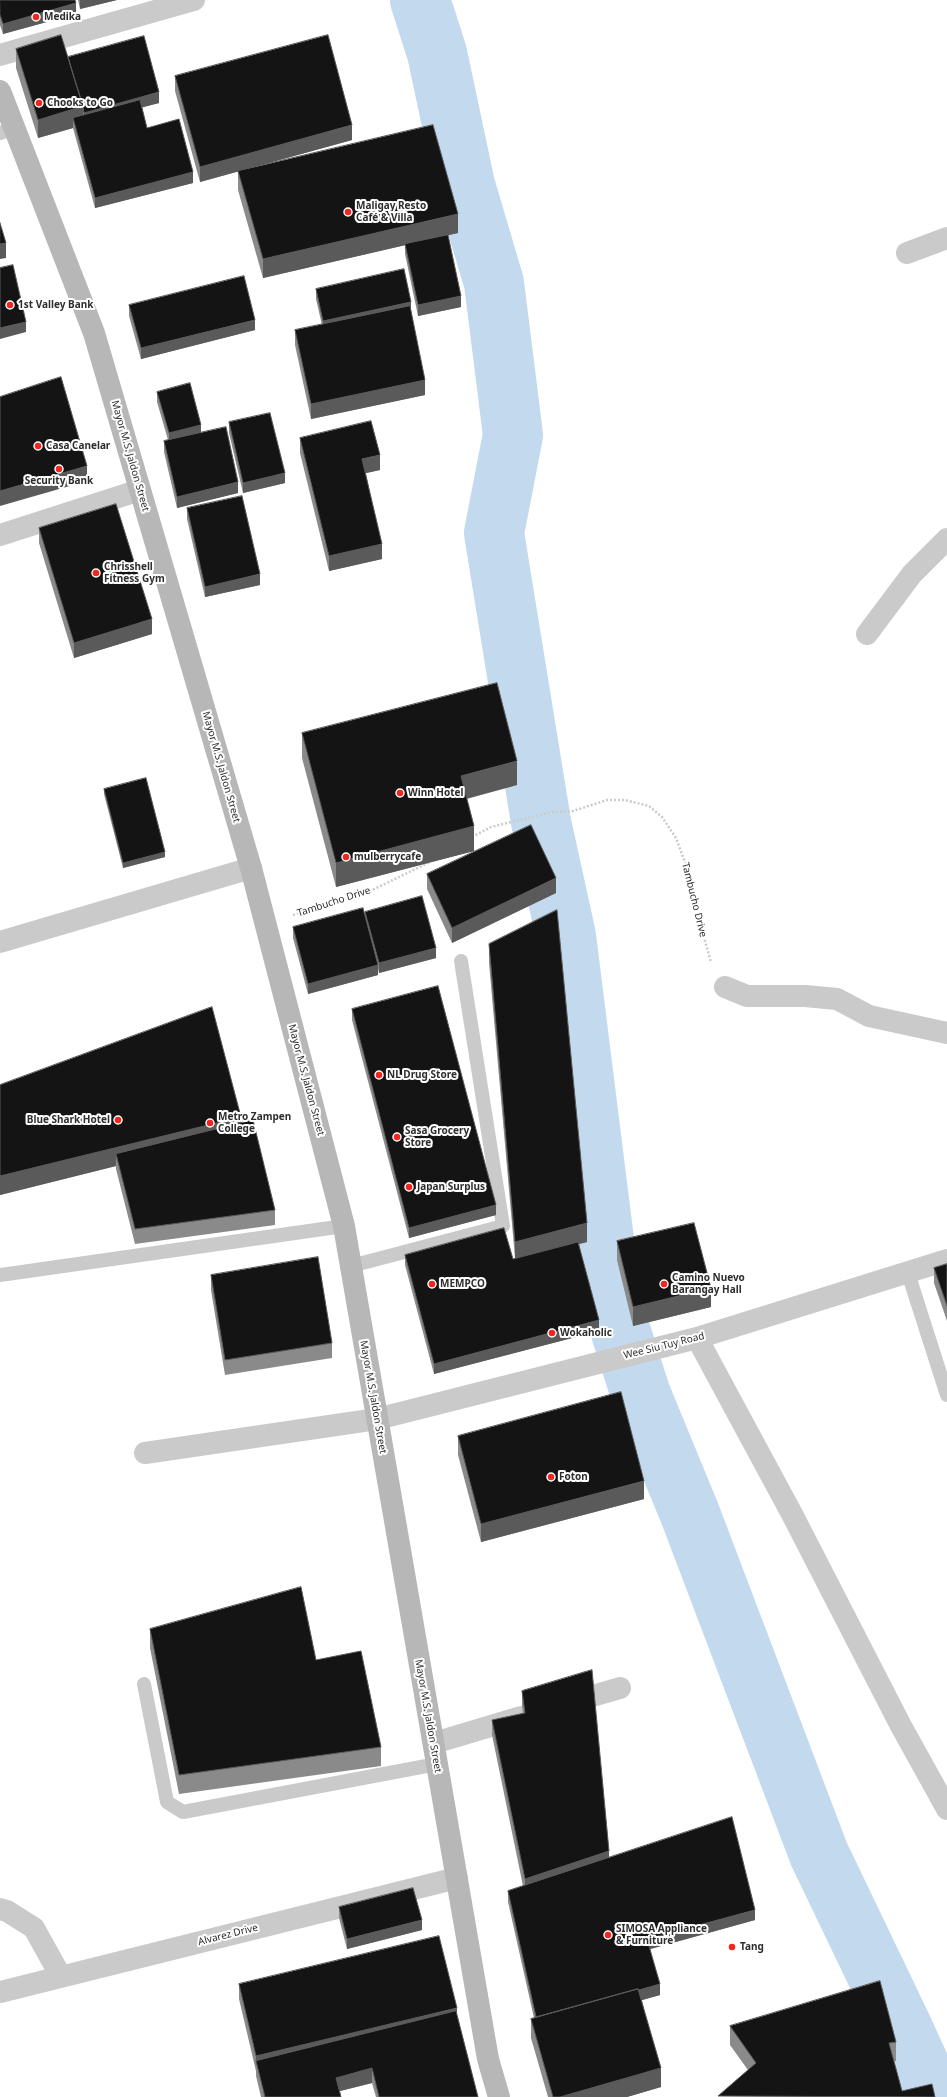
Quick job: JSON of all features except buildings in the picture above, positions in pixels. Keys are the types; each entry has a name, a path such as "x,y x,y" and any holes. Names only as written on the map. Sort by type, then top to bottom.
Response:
{"main road":[{"name":"Mayor M.S. Jaldon Street","path":"0,91 8,131 94,333 251,868 344,1226 488,2059 499,2097"}],"street":[{"path":"0,55 194,0"},
{"path":"907,253 947,238"},
{"path":"0,535 140,490"},
{"path":"867,634 912,574 947,539"},
{"path":"0,942 251,868"},
{"path":"724,987 747,996 806,996 837,999 869,1016 947,1034"},
{"name":"Wee Siu Tuy Road","path":"145,1453 377,1419 697,1338 947,1260"},
{"path":"697,1338 793,1516 901,1726 947,1809"},
{"path":"434,1743 620,1688"},
{"name":"Alvarez Drive","path":"0,1992 457,1878"},
{"path":"0,1909 7,1911 34,1928 61,1977"}],"lane":[{"path":"351,1266 503,1226 461,961"},
{"path":"0,1275 344,1226"},
{"path":"908,1273 947,1395"},
{"path":"144,1684 167,1802 183,1812 437,1764"}],"path":[{"name":"Tambucho Drive","path":"467,840 491,827 552,812 573,811 607,800 625,800 649,806 662,817 676,838 686,865 694,903 714,973 724,987"},
{"name":"Tambucho Drive","path":"265,924 366,893 436,858"}],"waterway":[{"path":"420,0 437,53 465,185 494,283 513,435 494,533 541,822 566,936 612,1304 641,1395 690,1514 819,1854 934,2097"}],"place":[{"name":"Medika","path":"36,17"},
{"name":"Chooks to Go","path":"39,103"},
{"name":"Maligay Resto Café & Villa","path":"348,212"},
{"name":"1st Valley Bank","path":"10,305"},
{"name":"Casa Canelar","path":"38,446"},
{"name":"Security Bank","path":"59,469"},
{"name":"Chrisshell Fitness Gym","path":"96,573"},
{"name":"Winn Hotel","path":"400,793"},
{"name":"mulberrycafe","path":"346,857"},
{"name":"NL Drug Store","path":"379,1075"},
{"name":"Blue Shark Hotel","path":"118,1120"},
{"name":"Metro Zampen College","path":"210,1123"},
{"name":"Sasa Grocery Store","path":"397,1137"},
{"name":"Japan Surplus","path":"409,1187"},
{"name":"MEMPCO","path":"432,1284"},
{"name":"Camino Nuevo Barangay Hall","path":"664,1284"},
{"name":"Wokaholic","path":"552,1333"},
{"name":"Foton","path":"551,1477"},
{"name":"SIMOSA Appliance & Furniture","path":"608,1935"},
{"name":"Tang","path":"732,1947"}]}
